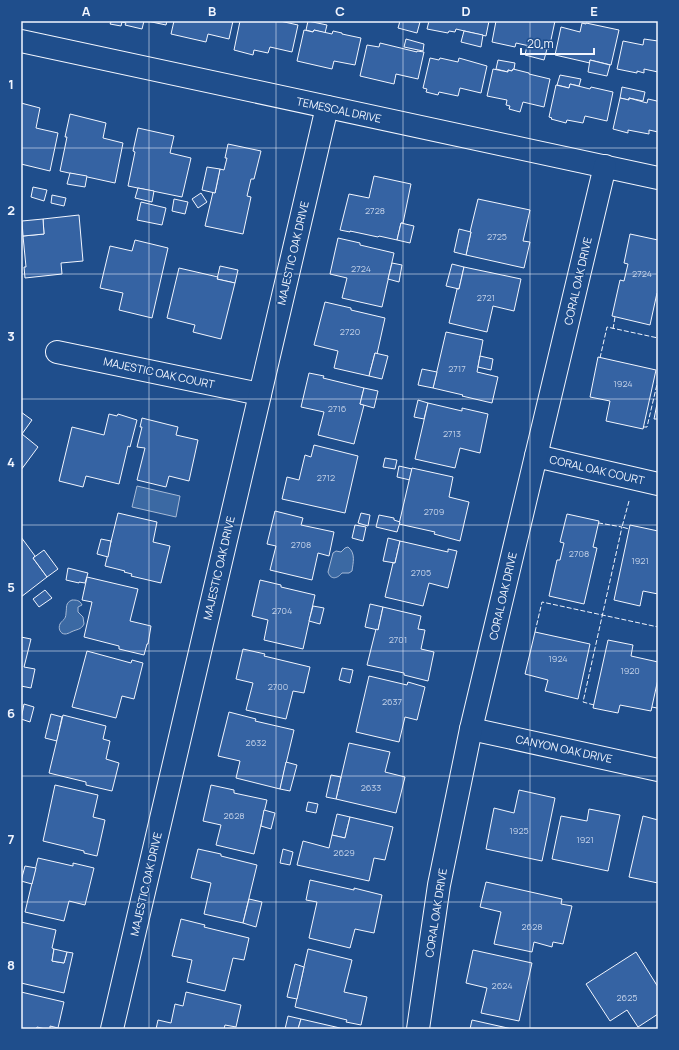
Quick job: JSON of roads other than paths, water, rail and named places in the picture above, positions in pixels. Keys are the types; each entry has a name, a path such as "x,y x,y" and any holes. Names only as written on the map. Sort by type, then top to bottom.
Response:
{"street":[{"name":"TEMESCAL DRIVE","path":"21,41 658,178"},
{"name":"MAJESTIC OAK DRIVE","path":"112,1029 327,107"},
{"name":"CORAL OAK DRIVE","path":"418,1029 439,885 471,729 605,166"},
{"name":"MAJESTIC OAK COURT","path":"57,352 260,394"},
{"name":"CORAL OAK COURT","path":"536,456 658,484"},
{"name":"CANYON OAK DRIVE","path":"471,729 658,770"}],"water":[{"path":"137,486 180,496 176,517 132,507"},
{"path":"348,547 351,549 353,555 352,571 349,573 342,573 335,578 331,577 328,572 333,553 336,551 341,552"},
{"path":"72,600 79,601 82,605 78,607 78,612 83,617 84,624 79,629 63,634 59,626 64,620 67,604"}]}
